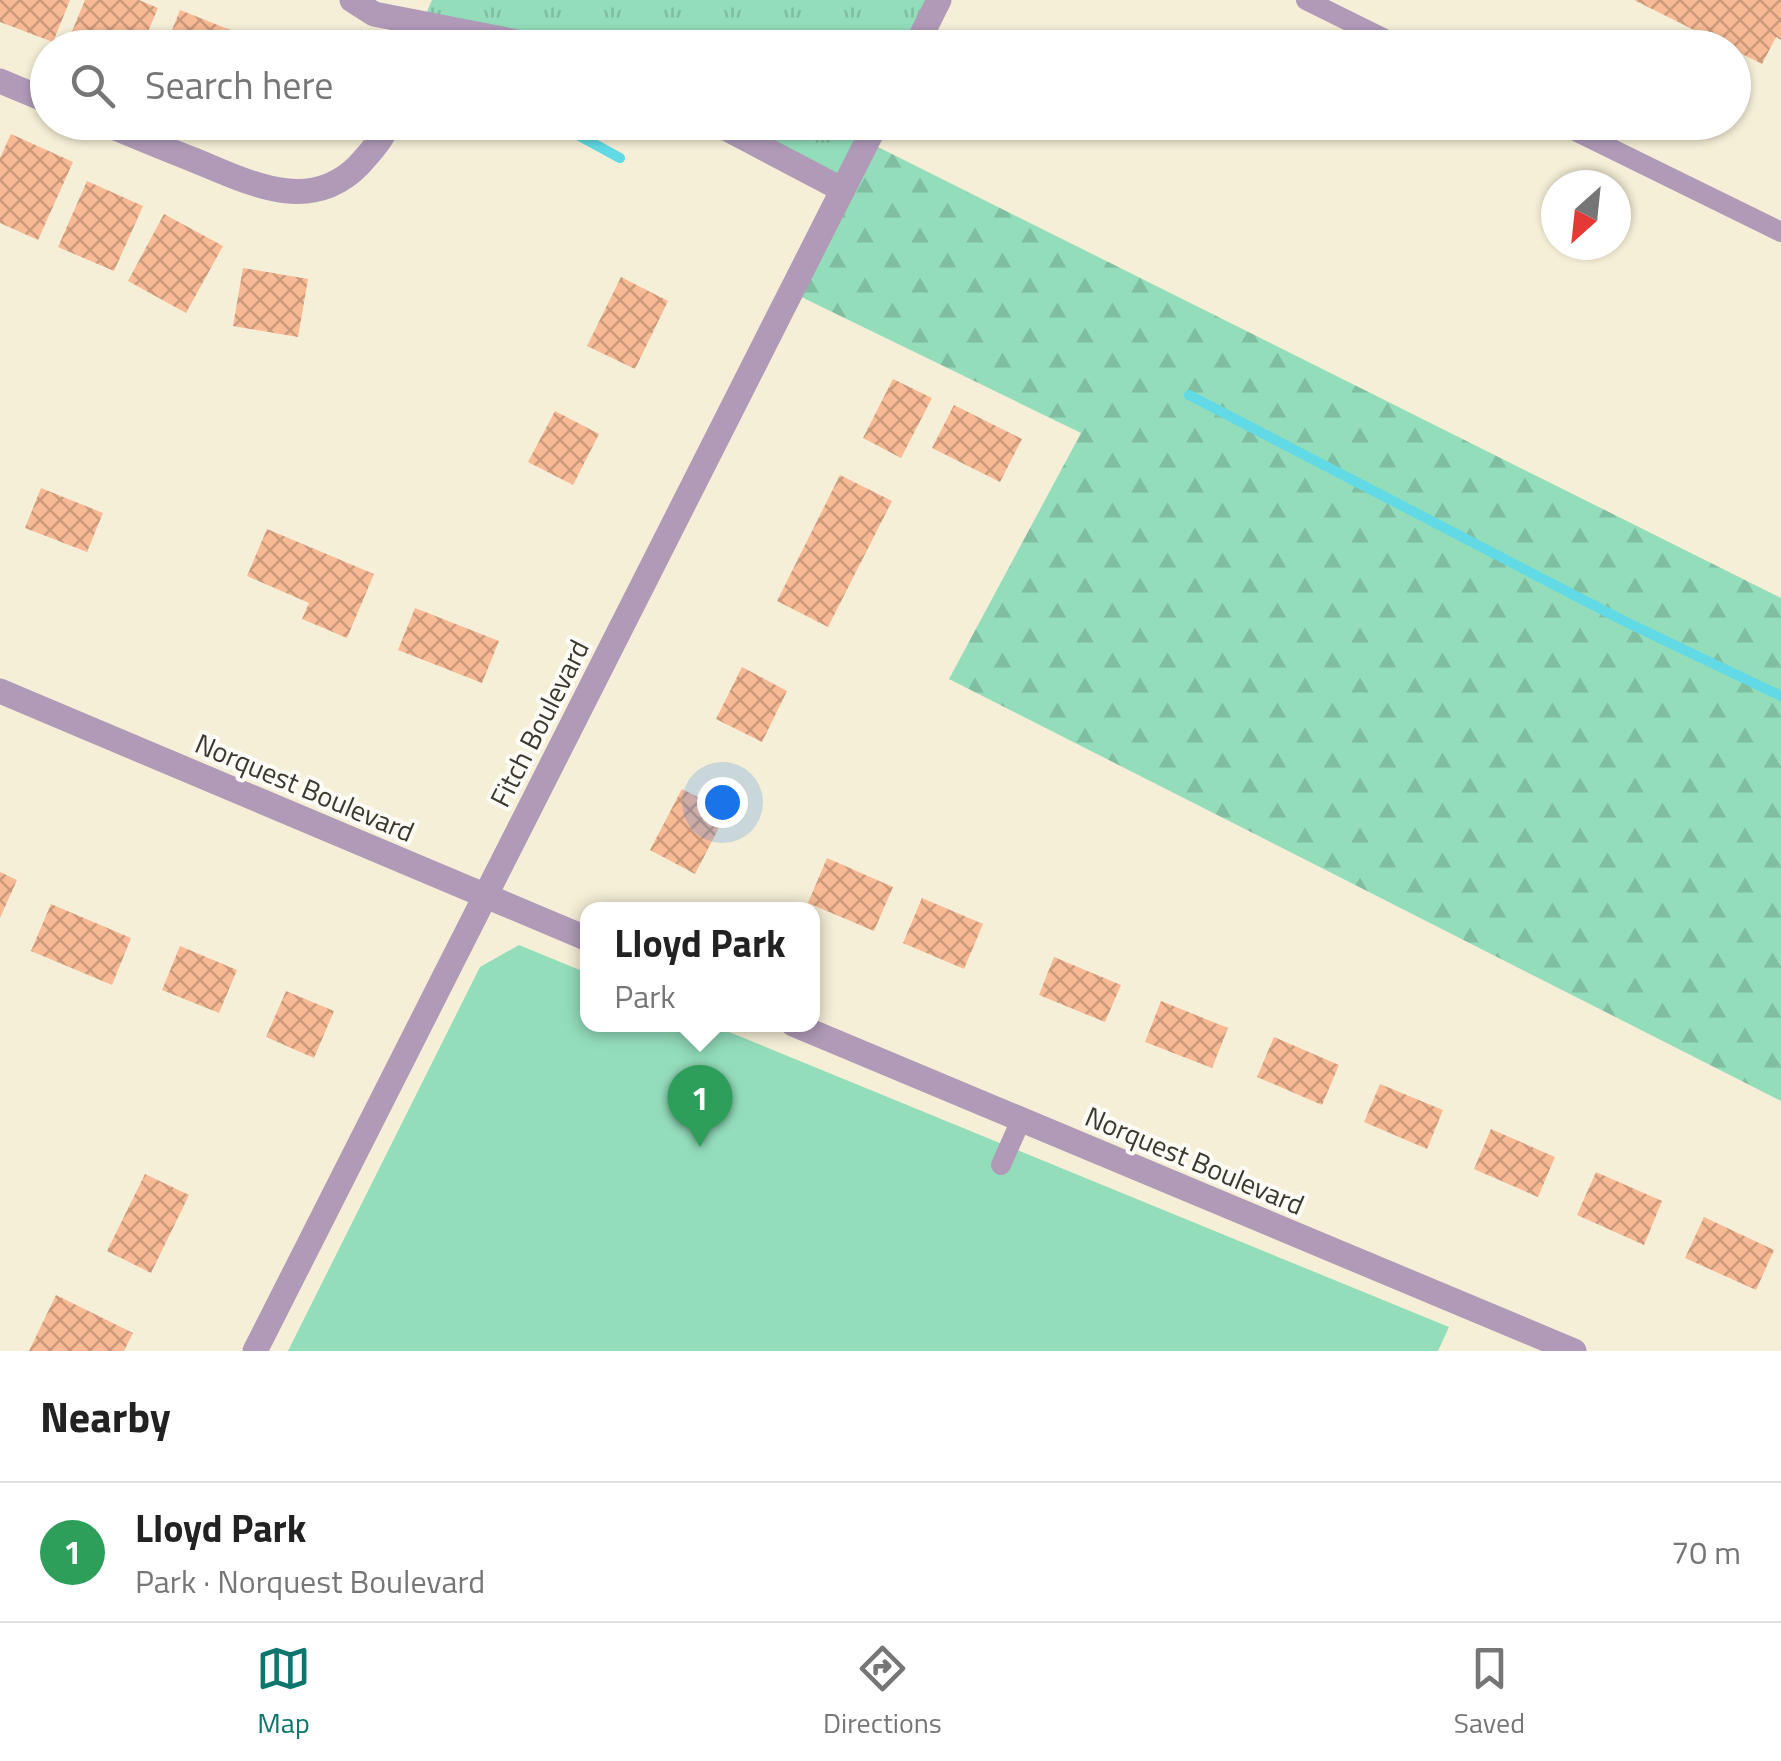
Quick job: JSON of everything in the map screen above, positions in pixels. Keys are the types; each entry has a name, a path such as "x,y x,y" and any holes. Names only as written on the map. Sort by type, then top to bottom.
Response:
{"street":[{"path":"352,0 397,30"},
{"path":"924,30 939,0"},
{"path":"0,81 30,93"},
{"path":"145,140 250,183 277,191 304,192 329,188 351,173 379,140"},
{"path":"748,140 843,190"},
{"name":"Fitch Boulevard","path":"254,1351 868,140"},
{"name":"Norquest Boulevard","path":"0,690 580,936"},
{"name":"Norquest Boulevard","path":"812,1032 1574,1351"}],"lane":[{"path":"1306,0 1367,30"},
{"path":"1594,140 1781,232"},
{"path":"1001,1165 1021,1120"}],"green space":[{"path":"432,0 939,0 924,30 450,30 421,25"},
{"path":"747,140 868,140 843,190"},
{"path":"868,142 1781,598 1781,1101 949,679 1081,433 791,292"},
{"path":"519,945 580,970 580,1032 729,1032 1449,1327 1438,1351 288,1351 480,967"}],"building":[{"path":"0,0 70,0 58,30 30,30 30,33 0,22"},
{"path":"85,0 139,0 158,8 149,30 73,30"},
{"path":"1634,0 1781,0 1781,40 1776,37 1762,64 1751,58 1751,30 1694,30"},
{"path":"180,10 230,30 172,30"},
{"path":"11,134 73,162 38,240 0,223 0,158"},
{"path":"87,181 143,206 114,271 58,247"},
{"path":"164,214 223,246 186,313 128,281"},
{"path":"243,268 308,279 298,337 233,326"},
{"path":"621,277 668,301 635,369 587,346"},
{"path":"893,379 932,398 901,458 863,438"},
{"path":"954,405 1022,439 1000,482 932,448"},
{"path":"555,411 599,434 573,485 528,462"},
{"path":"840,475 892,501 828,627 777,601"},
{"path":"41,488 103,513 87,552 25,528"},
{"path":"267,529 374,574 347,638 302,619 309,603 247,576"},
{"path":"415,608 499,641 482,683 398,650"},
{"path":"742,667 787,691 762,742 716,719"},
{"path":"682,789 727,812 695,874 650,850"},
{"path":"827,858 893,887 874,931 820,908 820,902 808,902"},
{"path":"0,872 17,880 0,918"},
{"path":"922,898 983,924 964,969 903,943"},
{"path":"51,904 131,938 112,985 31,951"},
{"path":"180,946 237,970 219,1013 162,990"},
{"path":"1054,957 1121,985 1105,1022 1039,995"},
{"path":"286,991 334,1011 314,1058 266,1037"},
{"path":"1161,1001 1228,1028 1212,1068 1145,1042"},
{"path":"1274,1037 1339,1065 1322,1105 1257,1077"},
{"path":"1380,1084 1443,1110 1427,1149 1364,1122"},
{"path":"1491,1129 1555,1157 1538,1197 1474,1169"},
{"path":"1596,1172 1662,1201 1644,1245 1577,1215"},
{"path":"145,1174 189,1195 151,1273 107,1251"},
{"path":"1704,1217 1774,1250 1756,1290 1685,1258"},
{"path":"56,1295 133,1333 124,1351 29,1351"}],"waterway":[{"path":"587,140 620,158"},
{"path":"1189,395 1624,621 1781,696"}],"place":[{"name":"Lloyd Park","path":"700,1147"}]}
